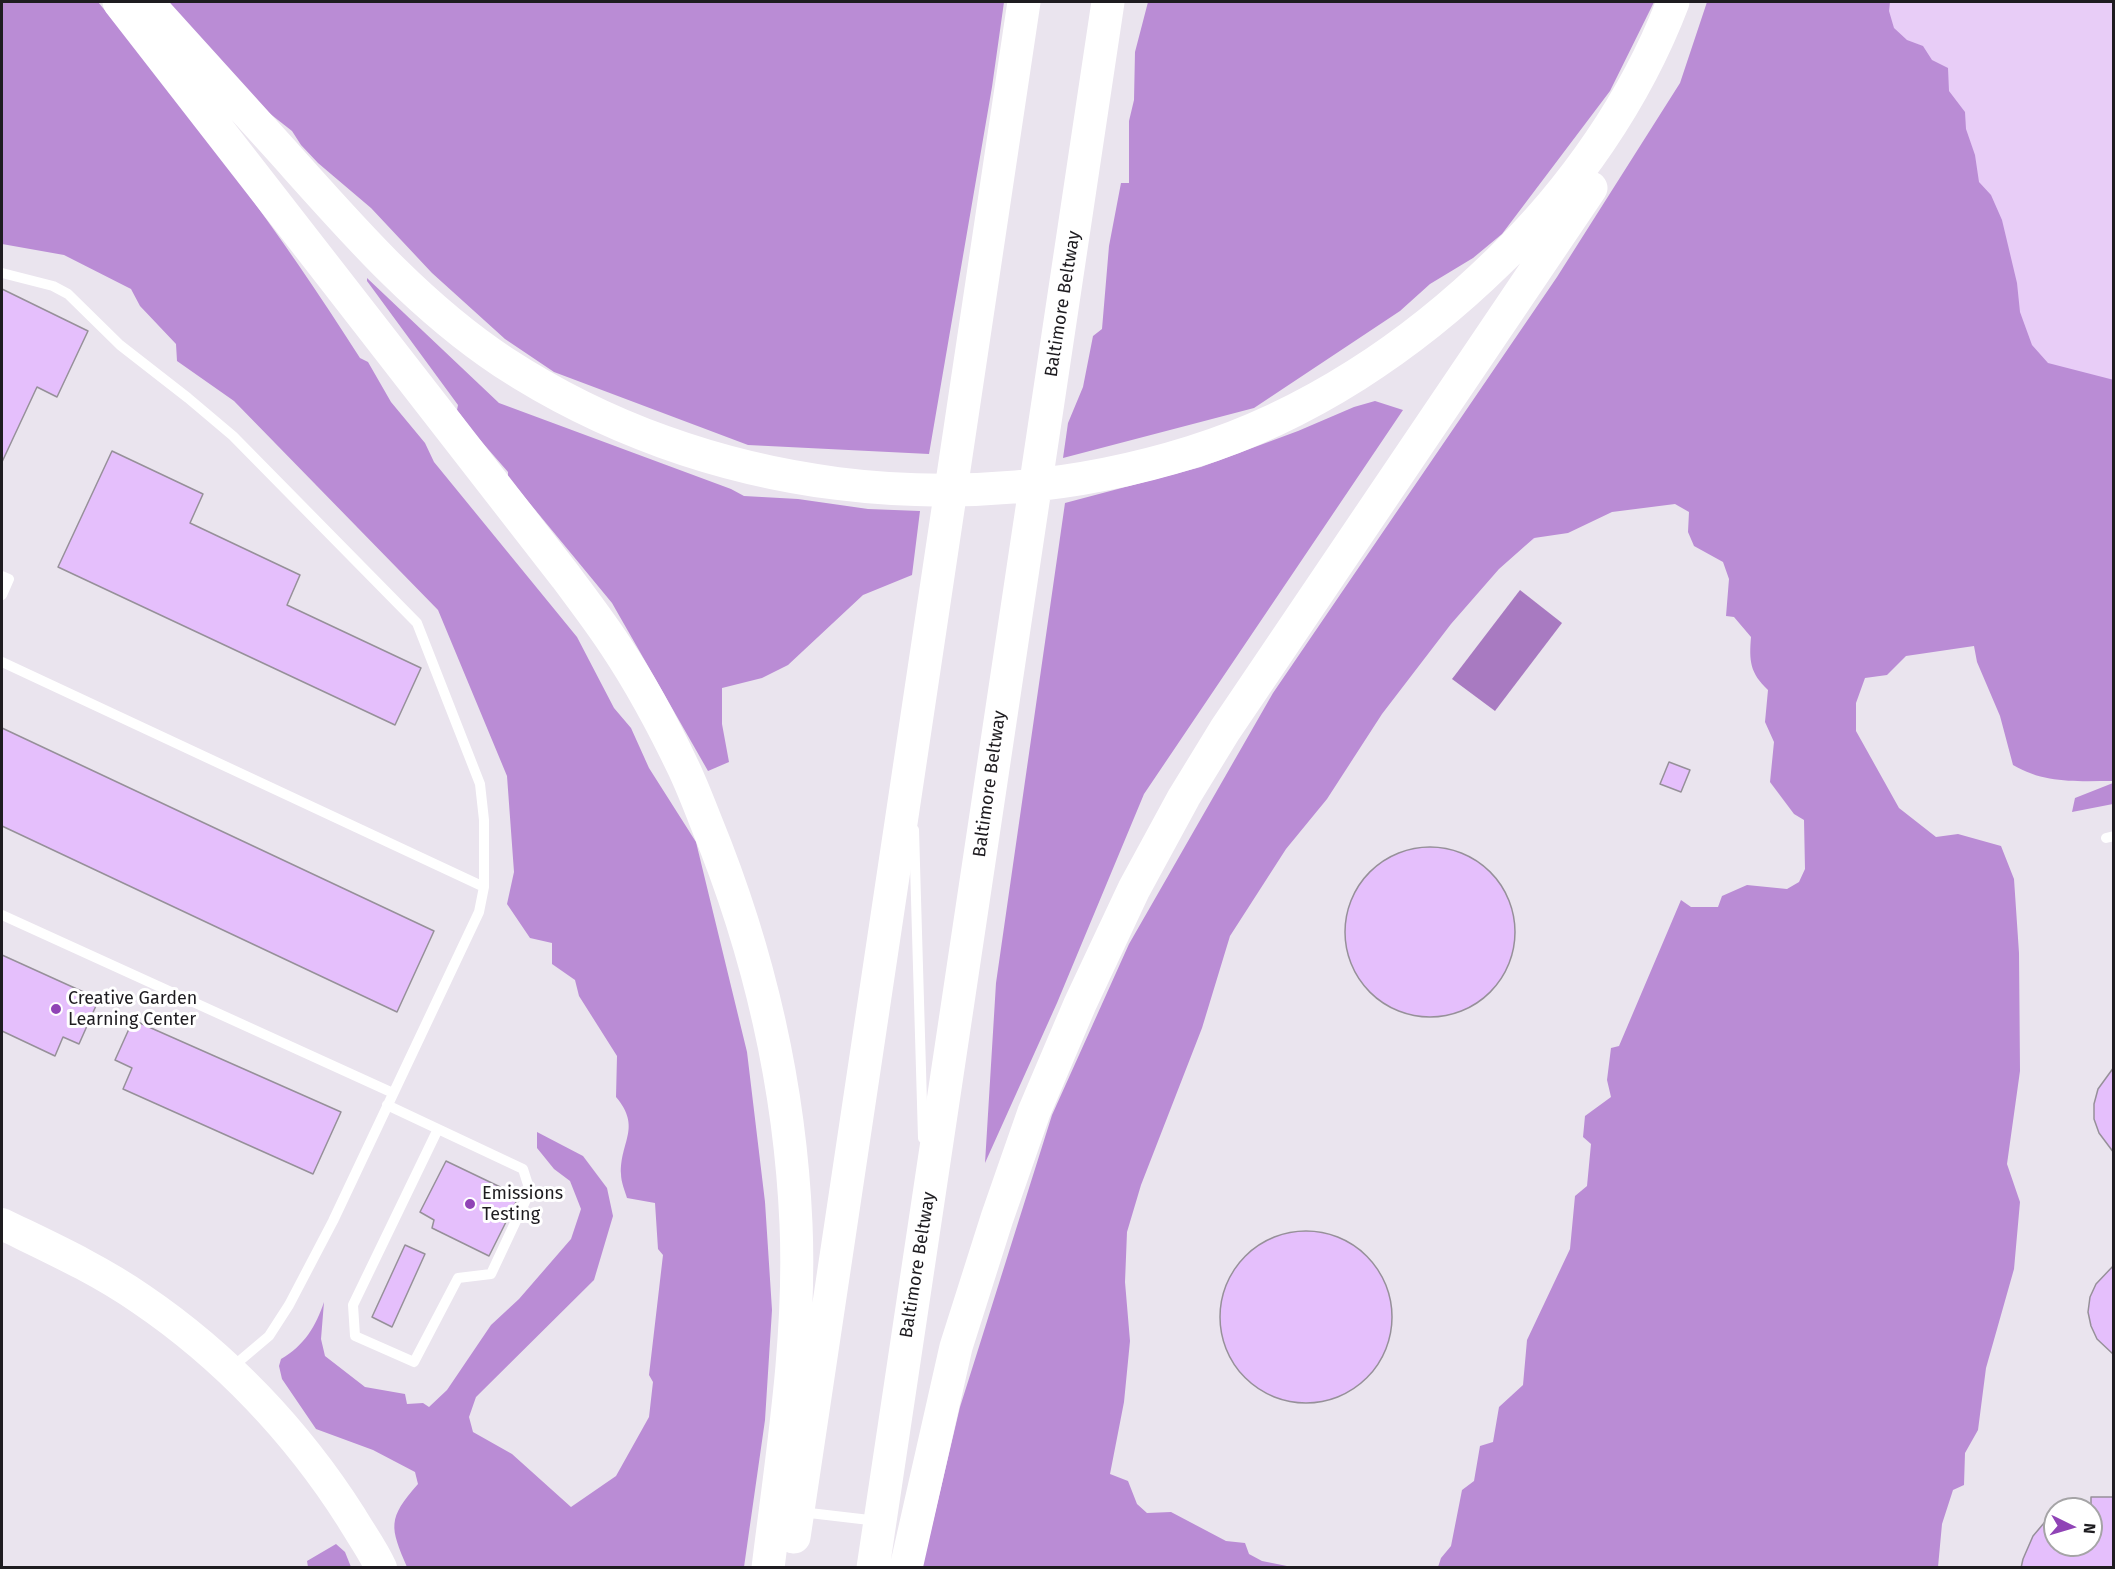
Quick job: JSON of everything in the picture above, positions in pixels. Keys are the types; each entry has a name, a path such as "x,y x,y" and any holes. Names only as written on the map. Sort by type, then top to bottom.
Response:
{"highway":[{"path":"119,2 566,577 616,646 685,770 738,904 760,984 778,1067 790,1139 796,1225 796,1309 791,1384 768,1568"},
{"path":"147,2 348,227 397,277 503,362 607,419 662,442 724,462 781,475 857,487 932,491 1009,488 1072,481 1129,469 1195,451 1251,430 1367,369 1421,331 1467,292 1516,245 1558,199 1603,136 1636,81 1673,2"},
{"path":"790,1568 1024,2"},
{"name":"Baltimore Beltway","path":"873,1568 1108,2"},
{"path":"906,1568 956,1347 997,1218 1034,1112 1080,1004 1134,889 1184,797 1224,730 1624,136 1659,72 1687,2"}],"main road":[{"path":"2,1224 82,1264 141,1299 230,1369 283,1426 330,1485 381,1568"}],"lane":[{"path":"2,273 54,286 68,294 120,345 233,436 417,623 480,784 484,820 484,887 479,912 333,1221 289,1305 269,1336 230,1369"},
{"path":"2,576 9,579 2,595"},
{"path":"2,662 484,887"},
{"path":"912,755 923,1146"},
{"path":"2,915 393,1093"},
{"path":"387,1105 438,1129 523,1169 530,1191 491,1274 458,1278 414,1362 355,1336 353,1305 438,1129"},
{"path":"924,1158 926,1218"},
{"path":"798,1512 880,1521"}],"shaded area":[{"path":"2,2 98,2 235,176 330,311 360,358 368,362 391,402 425,443 434,462 577,637 614,708 631,728 649,768 696,842 747,1052 765,1202 772,1310 765,1420 744,1567 407,1567 397,1542 394,1524 401,1506 418,1484 415,1472 373,1450 316,1429 282,1379 279,1366 281,1359 303,1342 324,1302 321,1339 325,1356 365,1387 405,1394 407,1404 423,1403 429,1407 447,1390 491,1325 519,1299 571,1239 581,1209 570,1181 554,1169 537,1148 537,1132 583,1156 607,1188 613,1216 594,1280 476,1397 469,1417 473,1432 512,1454 571,1507 616,1476 649,1417 653,1382 649,1375 663,1255 658,1249 655,1203 627,1198 622,1183 622,1162 629,1126 624,1108 616,1097 617,1056 579,996 575,980 552,964 552,943 530,938 507,904 514,872 507,776 438,610 234,401 177,361 176,344 140,306 131,289 64,255 2,244"},
{"path":"167,2 1004,2 992,87 929,454 748,445 554,372 505,339 432,273 371,208 318,163 301,145 292,131 264,109"},
{"path":"1148,2 1654,2 1610,91 1502,234 1473,258 1430,284 1400,311 1254,408 1063,458 1068,423 1083,387 1093,336 1102,329 1109,246 1121,183 1129,183 1129,121 1134,100 1135,52"},
{"path":"1707,2 1890,2 1889,11 1894,28 1907,40 1923,46 1932,60 1948,68 1949,91 1965,112 1966,129 1975,155 1979,182 1991,195 2002,220 2017,283 2020,312 2032,345 2048,363 2114,380 2113,781 2074,781 2049,778 2037,776 2013,765 2000,716 1977,662 1974,646 1906,656 1887,675 1865,678 1856,703 1856,731 1899,808 1936,837 1958,834 2001,846 2014,879 2019,953 2020,1071 2007,1164 2020,1202 2014,1269 1986,1368 1978,1430 1965,1453 1964,1485 1953,1490 1942,1524 1938,1567 1438,1567 1441,1558 1451,1546 1462,1490 1474,1481 1480,1446 1493,1442 1499,1407 1523,1385 1527,1340 1570,1249 1575,1196 1587,1186 1591,1144 1583,1137 1585,1116 1611,1097 1607,1080 1611,1048 1619,1046 1681,900 1691,907 1718,907 1722,896 1747,885 1787,889 1799,882 1805,869 1804,820 1794,814 1770,782 1774,742 1765,722 1768,690 1757,678 1752,666 1751,637 1734,617 1726,616 1729,579 1723,562 1694,546 1688,532 1689,512 1675,504 1612,512 1568,533 1534,538 1499,569 1451,624 1382,714 1327,799 1286,849 1230,936 1202,1028 1141,1185 1127,1232 1125,1282 1130,1341 1124,1402 1110,1474 1128,1481 1137,1504 1147,1513 1171,1512 1226,1541 1245,1543 1249,1554 1262,1561 1292,1567 922,1568 960,1407 1052,1115 1129,944 1273,693 1557,277 1680,83"},
{"path":"1727,2 2113,2 2113,420 1901,400 1745,426 1579,508 1505,559 1387,675 1216,919 1085,1210 1010,1471 1012,1567 941,1568 979,1402 1033,1210 1180,868 1266,719 1486,399 1673,116"},
{"path":"367,278 499,403 731,489 744,496 798,499 868,509 920,511 912,575 863,595 788,665 762,678 722,688 722,724 729,762 708,771 612,603 508,477 508,472 474,433 457,410 458,405"},
{"path":"1375,401 1403,410 1144,794 1057,1003 985,1163 996,983 1065,503 1201,467 1298,431 1354,407"},
{"path":"1520,590 1562,623 1495,711 1452,679"},
{"path":"2113,783 2113,804 2072,812 2075,798"},
{"path":"336,1544 345,1552 351,1567 308,1567 307,1561"}],"building":[{"path":"2,289 88,331 57,397 37,387 2,462"},
{"path":"112,451 203,494 190,523 300,575 287,605 421,668 395,725 58,567"},
{"path":"2,728 434,931 397,1012 2,826"},
{"path":"1669,762 1690,770 1681,792 1660,784"},
{"path":"1430,847 1447,848 1463,853 1490,872 1509,899 1514,915 1514,949 1509,965 1490,992 1463,1011 1447,1016 1430,1017 1413,1016 1397,1011 1370,992 1351,965 1346,949 1345,932 1346,915 1351,899 1370,872 1397,853 1413,848"},
{"path":"2,955 99,999 79,1044 63,1037 55,1056 2,1031"},
{"path":"133,1020 341,1112 313,1174 123,1089 132,1068 115,1060"},
{"path":"2114,1067 2114,1153 2099,1133 2094,1119 2094,1104 2098,1089"},
{"name":"Emissions Testing","path":"446,1161 519,1196 489,1256 432,1228 434,1220 420,1212"},
{"path":"1306,1231 1323,1232 1339,1237 1354,1245 1367,1256 1378,1269 1386,1284 1391,1300 1391,1334 1386,1350 1378,1365 1367,1378 1354,1389 1339,1397 1323,1402 1306,1403 1289,1402 1273,1397 1258,1389 1245,1378 1234,1365 1226,1350 1221,1334 1220,1317 1221,1300 1226,1284 1234,1269 1245,1256 1258,1245 1273,1237 1289,1232"},
{"path":"405,1245 425,1254 392,1327 372,1317"},
{"path":"2114,1265 2114,1355 2097,1339 2088,1312 2090,1297 2096,1284"},
{"path":"2103,1497 2114,1497 2114,1568 2021,1568 2033,1536 2043,1524 2043,1557 2103,1557"}],"place":[{"name":"Creative Garden Learning Center","path":"56,1009"},
{"name":"Emissions Testing","path":"470,1204"}]}
